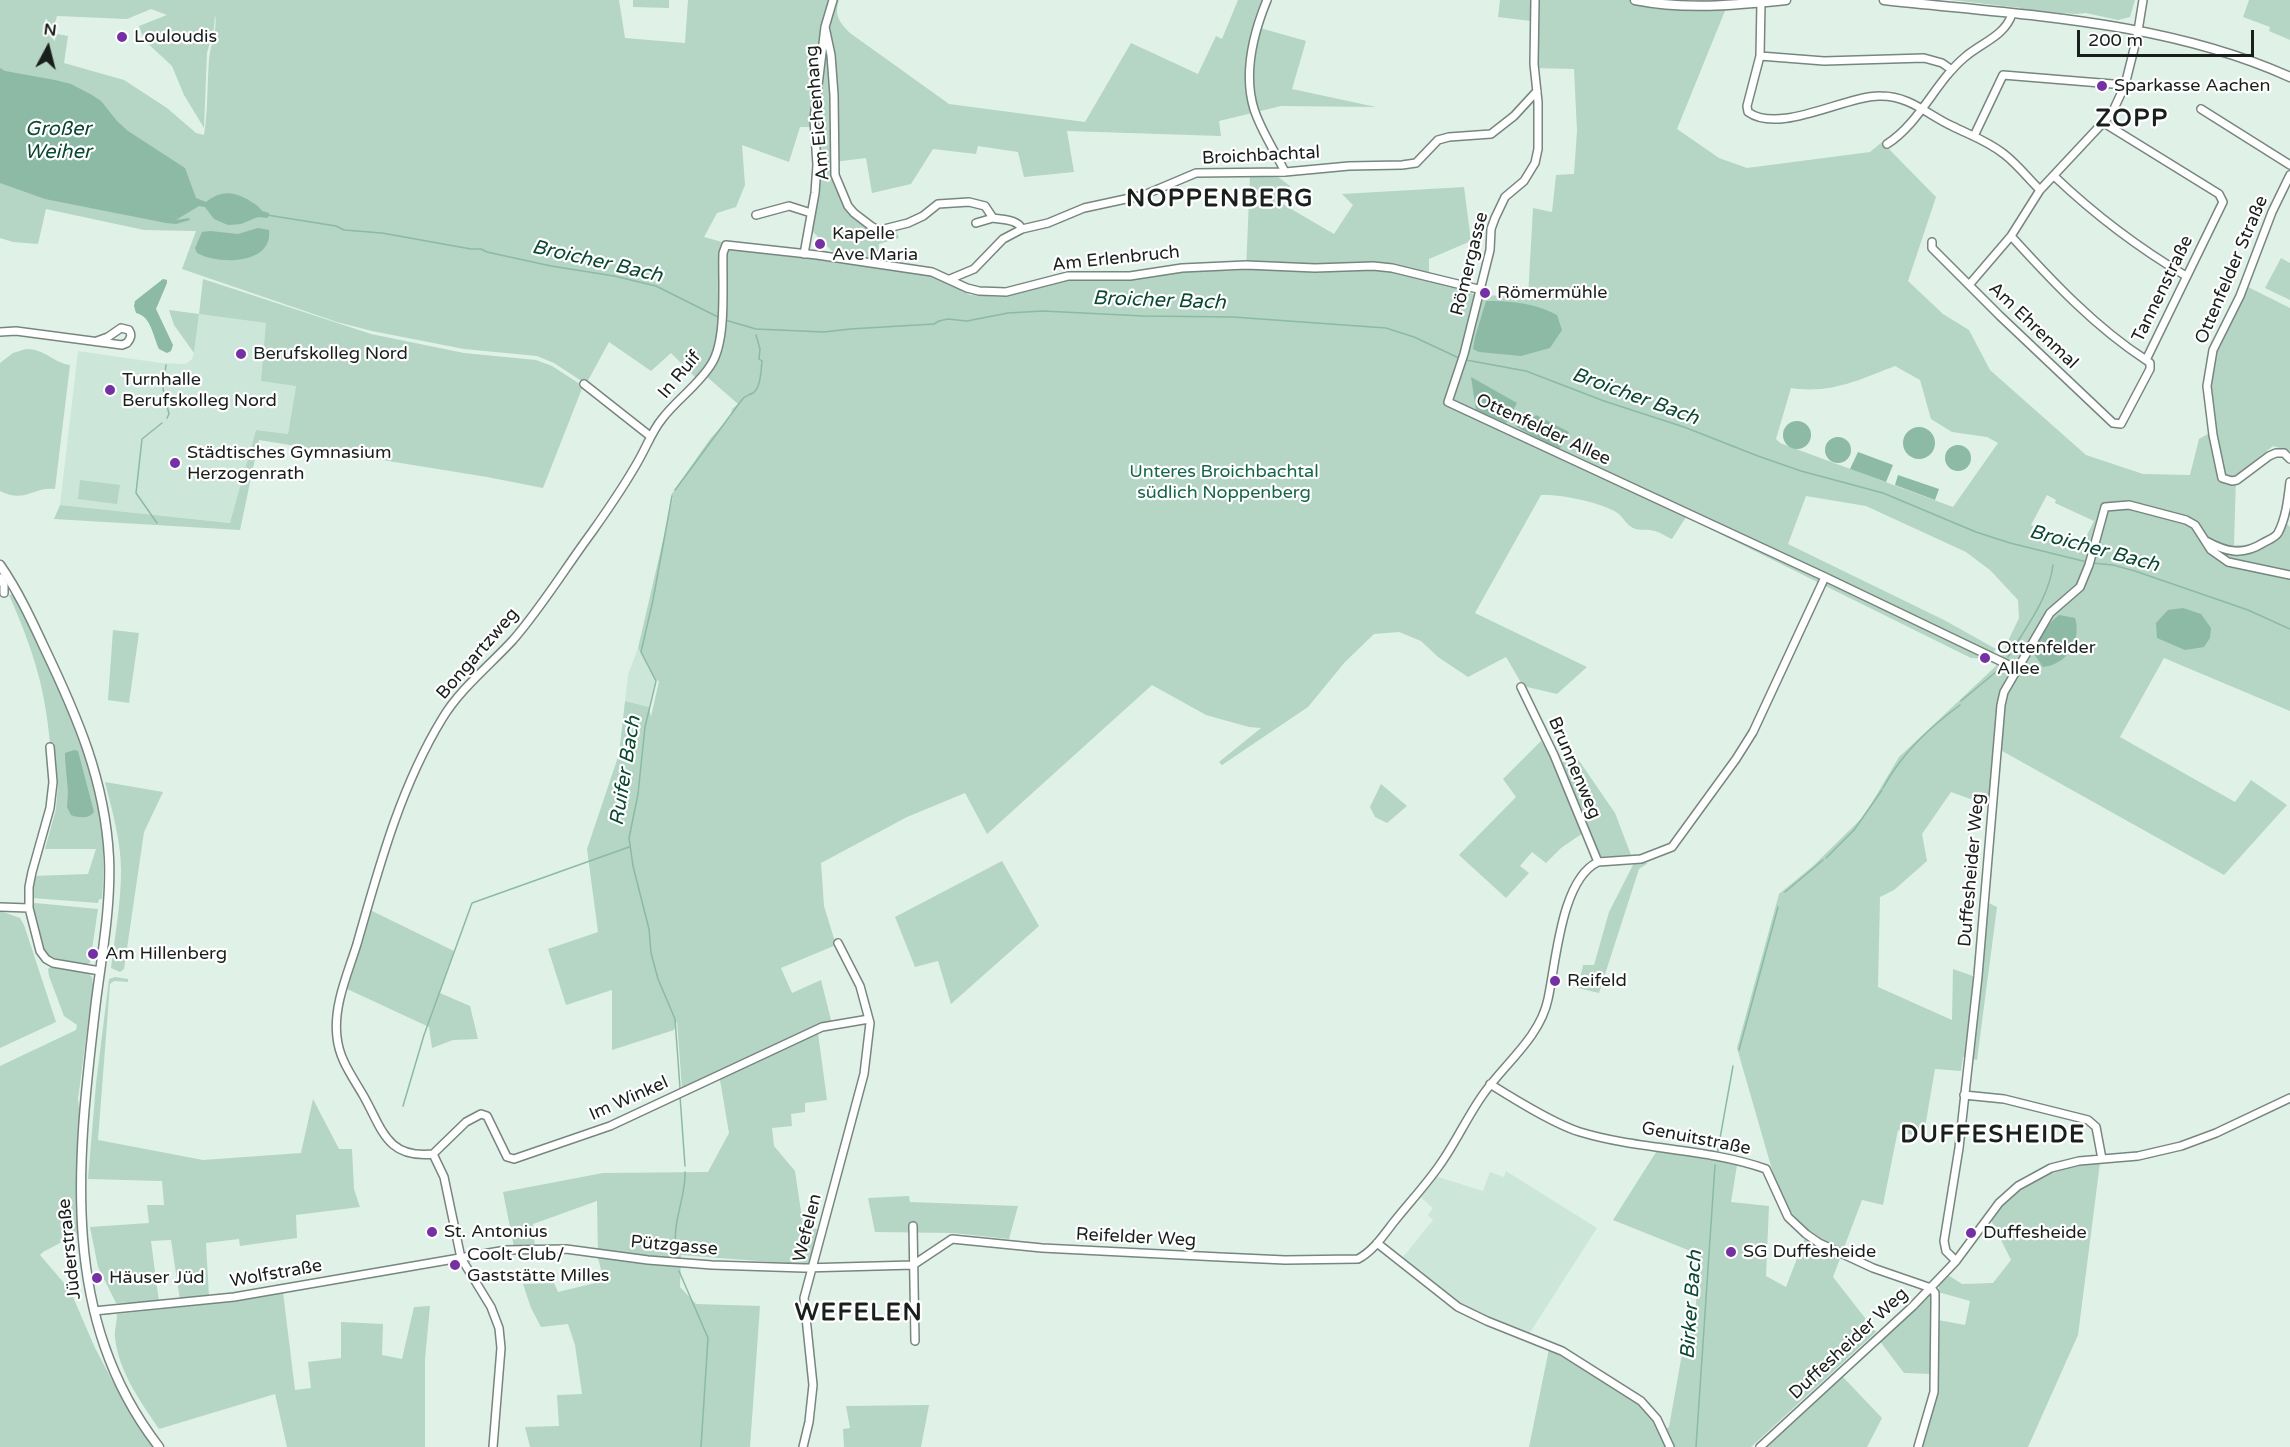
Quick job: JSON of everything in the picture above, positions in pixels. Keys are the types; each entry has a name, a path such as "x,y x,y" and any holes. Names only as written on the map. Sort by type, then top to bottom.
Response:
{"main road":[{"path":"1635,0 1687,7 1786,0"},
{"path":"1884,0 2138,30 2231,54 2290,77"},
{"name":"Jüderstraße","path":"0,565 22,601 89,748 103,811 109,861 108,902 83,1129 80,1176 82,1233 94,1311 103,1344 130,1408 159,1447"}],"street":[{"path":"804,254 815,193 817,165 814,119 825,27 832,0"},
{"path":"1267,0 1257,24 1249,65 1250,84 1257,115 1285,172"},
{"name":"Römergasse","path":"1448,402 1464,354 1478,289 1490,249 1494,218 1505,197 1524,181 1535,163 1538,149 1534,64 1535,0"},
{"path":"1970,285 2012,237 2040,190 2112,113 2125,86 2143,0"},
{"path":"1761,2 1760,56 1747,105 1748,112 1755,116 1793,117 1878,95 1901,98 1950,126 1992,145 2007,156 2040,190"},
{"path":"1887,144 1901,133 1965,57 2006,28 2012,14"},
{"name":"Am Eichenhang","path":"825,27 831,55 834,95 835,174 848,206 854,213 871,226 884,229 915,219 938,204 969,202 985,206 993,218 1015,222 1022,229"},
{"path":"1760,56 1824,61 1924,58 1942,63 1952,70"},
{"path":"1974,136 2003,75 2125,86"},
{"name":"Broichbachtal","path":"950,279 974,269 1003,239 1022,229 1048,223 1084,208 1144,195 1196,173 1285,172 1416,163 1437,140 1491,134 1514,116 1537,92"},
{"path":"2201,109 2290,165"},
{"name":"Tannenstraße","path":"2104,123 2220,194 2223,199 2221,208 2146,360 2150,363 2150,369 2121,424"},
{"name":"Ottenfelder Straße","path":"2290,174 2272,212 2240,296 2213,350 2207,386 2213,435 2222,478 2237,480 2277,453 2284,453 2290,459"},
{"path":"2054,176 2097,216 2135,245 2186,276"},
{"path":"756,215 776,206 789,206 811,213"},
{"path":"976,223 993,218"},
{"path":"2012,237 2058,287 2125,346 2146,360"},
{"name":"Am Ehrenmal","path":"1932,242 1932,248 2113,423 2121,424"},
{"name":"Am Erlenbruch","path":"726,245 932,272 979,291 1006,291 1068,276 1130,276 1198,266 1246,265 1335,268 1373,266 1392,268 1478,289"},
{"name":"In Ruif","path":"650,436 662,419 712,363 719,348 723,253 726,245"},
{"path":"0,332 16,331 97,341"},
{"path":"584,384 650,436"},
{"name":"Ottenfelder Allee","path":"1448,402 1825,577 2016,669"},
{"name":"Bongartzweg","path":"433,1154 405,1152 387,1140 379,1122 349,1073 341,1056 337,1039 338,1016 386,843 420,759 442,720 454,702 515,638 599,522 635,466 650,436"},
{"path":"2204,540 2220,548 2237,552 2259,546 2277,536 2284,519 2290,482"},
{"name":"Duffesheider Weg","path":"1956,1261 1946,1251 1944,1241 1965,1095 2004,692 2054,608 2080,587 2090,563 2105,507 2129,506 2186,520 2195,525 2204,540"},
{"path":"2204,540 2211,550 2228,562 2290,575"},
{"path":"1670,1447 1657,1419 1641,1401 1562,1351 1486,1321 1458,1307 1377,1243 1440,1165 1490,1084 1520,1050 1543,1016 1569,900 1585,873 1598,862 1641,859 1672,847 1753,732 1825,577"},
{"path":"0,578 4,585 4,593"},
{"name":"Brunnenweg","path":"1521,687 1554,755 1598,862"},
{"path":"50,747 53,782 50,808 32,872 29,908 40,951 46,959 53,963 100,971"},
{"path":"0,907 29,908"},
{"name":"Wefelen","path":"803,1447 809,1422 813,1385 804,1298 864,1074 870,1023 860,986 838,943"},
{"name":"Im Winkel","path":"433,1154 466,1122 481,1114 488,1116 507,1157 514,1159 610,1126 822,1027 869,1019"},
{"name":"Genuitstraße","path":"1490,1084 1559,1123 1583,1133 1766,1169 1788,1217 1806,1234 1873,1268 1931,1288"},
{"path":"1965,1095 2012,1101 2088,1120 2096,1127 2102,1159"},
{"name":"Duffesheider Weg","path":"1760,1447 1931,1288 1956,1261 1994,1209 2018,1186 2051,1168 2102,1159 2138,1156 2181,1146 2216,1133 2290,1098"},
{"path":"433,1154 444,1178 461,1258 491,1307 499,1328 501,1348 493,1447"},
{"path":"913,1226 915,1341"},
{"name":"Reifelder Weg","path":"914,1265 952,1239 1042,1248 1285,1260 1353,1260 1365,1255 1377,1243"},
{"name":"Pützgasse","path":"461,1258 506,1250 566,1249 648,1260 712,1265 814,1267"},
{"name":"Wolfstraße","path":"94,1311 234,1297 461,1258"},
{"path":"814,1267 914,1265"},
{"path":"1918,1447 1934,1392 1935,1293 1931,1288"}],"shaded area":[{"path":"199,314 267,323 296,385 288,434 256,430 231,523 60,505 78,351 161,363 186,364 192,359 194,353"},
{"path":"638,648 655,680 649,707 625,701 628,675"},
{"path":"1506,1171 1597,1228 1529,1334 1460,1305 1403,1257 1433,1220 1428,1215 1433,1208 1419,1196 1435,1176 1483,1191 1490,1172 1504,1177"}],"green space":[{"name":"Unteres Broichbachtal südlich Noppenberg","path":"0,0 619,0 625,38 685,43 688,0 839,0 838,18 850,33 949,104 1085,122 1131,43 1198,74 1216,36 1222,39 1238,0 1262,0 1253,26 1306,41 1292,89 1376,107 1281,106 1219,121 1221,136 1067,131 1074,172 1024,177 1018,152 978,146 976,154 933,149 911,184 872,193 866,158 834,162 842,197 860,215 879,229 894,224 899,238 879,244 878,268 934,276 970,295 1003,297 1069,280 1150,276 1176,272 1246,270 1250,176 1277,176 1290,186 1281,203 1334,234 1353,205 1342,194 1464,187 1471,241 1429,259 1429,281 1468,290 1472,294 1528,298 1533,208 1552,212 1556,175 1574,174 1577,131 1574,69 1532,68 1531,21 1498,17 1500,0 1734,0 1729,1 1677,129 1719,158 1747,168 1870,152 1882,142 1936,197 1908,281 1943,314 1969,330 1990,370 2086,455 2143,474 2190,475 2199,439 2215,430 2210,386 2216,351 2248,287 2290,308 2290,451 2273,446 2236,476 2234,545 2256,545 2286,523 2290,527 2290,711 2164,658 2120,737 2235,802 2251,780 2287,805 2224,875 1995,747 1990,806 1951,792 1922,834 1927,861 1894,890 1880,897 1878,987 1952,1020 1953,969 1973,976 1980,899 1997,907 1977,1060 1963,1057 1961,1071 1935,1069 1923,1139 1898,1130 1883,1205 1862,1200 1833,1277 1876,1332 1751,1447 1529,1447 1549,1349 1639,1403 1662,1432 1669,1427 1685,1337 1696,1304 1698,1254 1613,1220 1658,1149 1737,1165 1731,1202 1769,1206 1766,1276 1786,1287 1808,1230 1789,1210 1775,1180 1737,1048 1779,894 1813,866 1864,816 1899,757 1996,666 2019,618 2018,600 1990,570 1966,552 1866,506 1806,496 1788,544 1944,620 1996,649 1989,659 1971,658 1686,517 1672,539 1655,531 1633,528 1609,508 1569,497 1541,495 1475,613 1587,667 1557,694 1523,686 1506,657 1468,677 1438,657 1421,641 1399,632 1374,634 1345,662 1308,707 1222,765 1219,762 1261,728 1206,715 1152,685 987,834 965,793 907,817 821,863 824,906 836,945 781,968 792,993 821,980 833,1028 818,1033 827,1100 805,1103 805,1112 791,1114 792,1126 772,1128 774,1146 795,1171 803,1225 817,1229 810,1265 681,1255 680,1287 696,1304 760,1306 750,1447 530,1447 525,1427 559,1426 557,1395 582,1394 575,1345 568,1324 541,1327 531,1308 523,1284 554,1283 558,1292 604,1281 598,1258 597,1201 533,1224 535,1248 514,1247 503,1192 603,1173 708,1172 729,1133 719,1074 682,1088 677,1021 674,1030 612,1050 612,990 566,1005 548,949 598,932 587,849 619,754 625,701 649,707 651,717 659,681 655,680 638,648 673,497 671,495 710,439 731,416 732,409 738,404 706,376 700,382 671,353 651,371 609,342 586,384 554,363 537,356 464,349 337,322 182,269 196,231 144,230 46,209 38,244 13,242 0,238","holes":["151,9 167,15 139,26 144,40 172,66 184,95 204,128 207,53 215,15 209,60 204,135 196,133 167,108 124,80 64,63 68,36 52,33 57,16 127,19","800,127 817,127 819,198 810,229 833,252 835,261 724,247 722,242 704,237 717,213 736,207 745,185 742,145 789,162","1895,366 1920,380 1931,419 1952,432 1987,437 1998,443 1953,507 1780,443 1776,439 1791,388 1819,389 1857,381","2047,495 2056,500 2055,503 2094,521 2083,543 2079,540 2075,546 2031,525"]},
{"path":"633,0 669,0 669,8 633,7"},
{"path":"1951,0 2135,0 2130,17 2118,20 2086,13 2021,10 2021,8"},
{"path":"2249,0 2290,0 2290,40 2269,31 2270,27 2243,17"},
{"path":"2281,258 2290,263 2290,300 2265,288"},
{"path":"203,279 371,334 464,353 536,360 552,366 583,386 543,488 259,440 240,530 54,519 60,505 230,523 256,430 288,434 296,386 261,381 266,323 199,314"},
{"path":"169,310 199,314 194,353 174,325"},
{"path":"26,349 39,351 70,365 55,489 16,496 0,491 0,363 13,353"},
{"path":"80,480 120,485 117,504 78,499"},
{"path":"14,594 65,700 94,783 103,845 102,899 99,899 98,903 32,898 34,876 88,874 96,849 45,849 56,809 58,783 54,743 50,743 45,703 36,667 9,595"},
{"path":"113,630 139,633 129,703 108,700"},
{"path":"1541,741 1559,768 1571,749 1615,813 1631,855 1600,857 1586,831 1561,848 1546,863 1532,852 1520,866 1529,873 1506,898 1459,855 1516,797 1503,779"},
{"path":"105,782 163,792 144,832 124,969 120,972 111,968 118,919 121,859 116,826"},
{"path":"1381,784 1407,806 1387,823 1375,817 1370,807"},
{"path":"1002,861 1039,926 951,1004 938,961 915,967 895,917"},
{"path":"1634,863 1648,863 1639,869 1599,993 1578,988 1583,965 1594,965 1609,912"},
{"path":"32,904 98,909 90,963 84,965 47,956 43,949"},
{"path":"370,910 454,951 440,993 470,1006 478,1039 453,1040 432,1048 429,1027 345,988"},
{"path":"0,911 20,918 24,925 56,1022 0,1048"},
{"path":"52,966 86,971 92,977 93,985 78,1099 82,1161 77,1234 40,1255 70,1290 95,1348 128,1410 154,1447 0,1447 0,1066 76,1030 77,1025 64,1016 49,976 48,969"},
{"path":"115,977 128,979 128,982 114,981 110,984 98,1140 203,1160 301,1153 313,1099 339,1149 352,1149 354,1189 360,1207 296,1215 297,1238 240,1246 239,1239 206,1243 209,1297 180,1300 171,1240 151,1241 159,1302 116,1303 98,1267 90,1227 149,1223 147,1205 164,1205 162,1181 88,1179 96,1084 109,979"},
{"path":"2100,1163 2078,1335 2028,1447 1921,1447 1937,1392 1938,1320 1965,1325 1970,1301 1938,1292 1939,1285 1948,1275 1962,1284 1993,1283 2011,1260 1991,1220 2002,1207 2025,1186 2039,1179 2068,1168"},
{"path":"909,1196 910,1202 1018,1206 1009,1239 953,1233 875,1232 868,1198"},
{"path":"283,1292 295,1390 311,1388 308,1362 341,1358 341,1322 383,1324 382,1355 402,1359 414,1307 430,1306 425,1359 425,1447 287,1447 275,1394 159,1429 131,1386 121,1363 115,1338 117,1314 210,1304"},
{"path":"1929,1295 1933,1297 1932,1374 1904,1373 1879,1340"},
{"path":"1842,1376 1882,1418 1867,1447 1764,1447"},
{"path":"929,1405 921,1447 844,1447 843,1429 850,1428 846,1406"}],"water":[{"name":"Großer Weiher","path":"0,68 5,71 71,84 92,95 101,101 128,131 185,168 196,198 206,202 221,194 236,195 269,213 268,218 258,217 241,224 228,225 214,219 205,207 199,206 176,220 189,218 190,220 176,224 166,223 45,199 0,183"},
{"path":"258,228 269,230 268,242 254,256 230,260 218,259 197,253 195,248 202,232 238,234"},
{"path":"163,279 167,280 167,283 156,309 173,345 171,351 167,353 159,349 151,327 145,318 136,313 134,306 135,301"},
{"path":"1486,301 1523,304 1549,311 1557,315 1562,330 1550,348 1521,356 1479,352 1473,349"},
{"path":"1471,377 1517,403 1506,423 1476,410"},
{"path":"1536,415 1569,432 1559,450 1515,426 1521,420 1530,420"},
{"path":"1797,421 1807,425 1811,435 1807,445 1797,449 1787,445 1783,435 1787,425"},
{"path":"1919,427 1930,432 1935,443 1930,454 1919,459 1908,454 1903,443 1908,432"},
{"path":"1838,437 1848,440 1851,450 1848,460 1838,463 1828,460 1825,450 1828,440"},
{"path":"1958,445 1967,449 1971,458 1967,467 1958,471 1949,467 1945,458 1949,449"},
{"path":"1858,452 1893,465 1886,482 1850,469"},
{"path":"1898,475 1939,489 1935,500 1895,485"},
{"path":"2183,608 2201,614 2211,628 2210,638 2204,647 2185,650 2157,638 2156,623 2168,610"},
{"path":"2059,615 2075,618 2077,626 2074,643 2071,650 2059,662 2043,667 2034,654 2035,649 2047,628"},
{"path":"78,751 94,812 87,817 71,815 67,807 65,753"}],"waterway":[{"name":"Broicher Bach","path":"267,215 336,226 344,230 382,233 481,249 551,266 614,276 656,286 720,318"},
{"name":"Broicher Bach","path":"725,320 756,329 824,332 934,324 948,319 967,321 1008,313 1043,311 1143,316 1233,317 1386,328 1414,337 1459,358"},
{"name":"Ruifer Bach","path":"675,490 742,399 756,391 762,361 759,359 760,349 756,335"},
{"name":"Broicher Bach","path":"1466,360 1526,371 1801,471 1883,493 1976,532 2087,562"},
{"path":"166,365 163,389 169,414 167,418"},
{"path":"157,523 136,493 142,439 162,423"},
{"name":"Ruifer Bach","path":"672,496 641,652 656,681 645,727 638,794 629,838 633,866 649,929 651,953 658,979 675,1019 680,1088"},
{"name":"Broicher Bach","path":"2092,563 2113,565 2135,571 2248,610 2290,629"},
{"name":"Birker Bach","path":"2008,657 2047,589 2053,565"},
{"name":"Birker Bach","path":"1961,701 2003,666"},
{"name":"Birker Bach","path":"1883,788 1890,775 1917,742 1960,705"},
{"name":"Birker Bach","path":"1826,858 1854,830 1882,790"},
{"path":"403,1106 424,1035 472,903 629,847"},
{"name":"Birker Bach","path":"1785,892 1823,860"},
{"name":"Birker Bach","path":"1739,1050 1778,907"},
{"name":"Birker Bach","path":"1717,1155 1733,1066"},
{"name":"Ruifer Bach","path":"680,1096 685,1166"},
{"name":"Birker Bach","path":"1696,1447 1715,1165"},
{"name":"Ruifer Bach","path":"676,1247 676,1228 685,1172"},
{"name":"Ruifer Bach","path":"679,1271 708,1338 701,1447"}],"place":[{"name":"Louloudis","path":"122,37"},
{"name":"Sparkasse Aachen","path":"2102,86"},
{"name":"Kapelle Ave Maria","path":"820,244"},
{"name":"Römermühle","path":"1485,293"},
{"name":"Berufskolleg Nord","path":"241,354"},
{"name":"Turnhalle Berufskolleg Nord","path":"110,390"},
{"name":"Städtisches Gymnasium Herzogenrath","path":"175,463"},
{"name":"Ottenfelder Allee","path":"1985,658"},
{"name":"Am Hillenberg","path":"93,954"},
{"name":"Reifeld","path":"1555,981"},
{"name":"St. Antonius","path":"432,1232"},
{"name":"Duffesheide","path":"1971,1233"},
{"name":"SG Duffesheide","path":"1731,1252"},
{"name":"Coolt Club/ Gaststätte Milles","path":"455,1265"},
{"name":"Häuser Jüd","path":"97,1278"}],"district":[{"name":"ZOPP","path":"2132,120"},
{"name":"NOPPENBERG","path":"1220,200"},
{"name":"DUFFESHEIDE","path":"1993,1136"},
{"name":"WEFELEN","path":"859,1314"}]}
